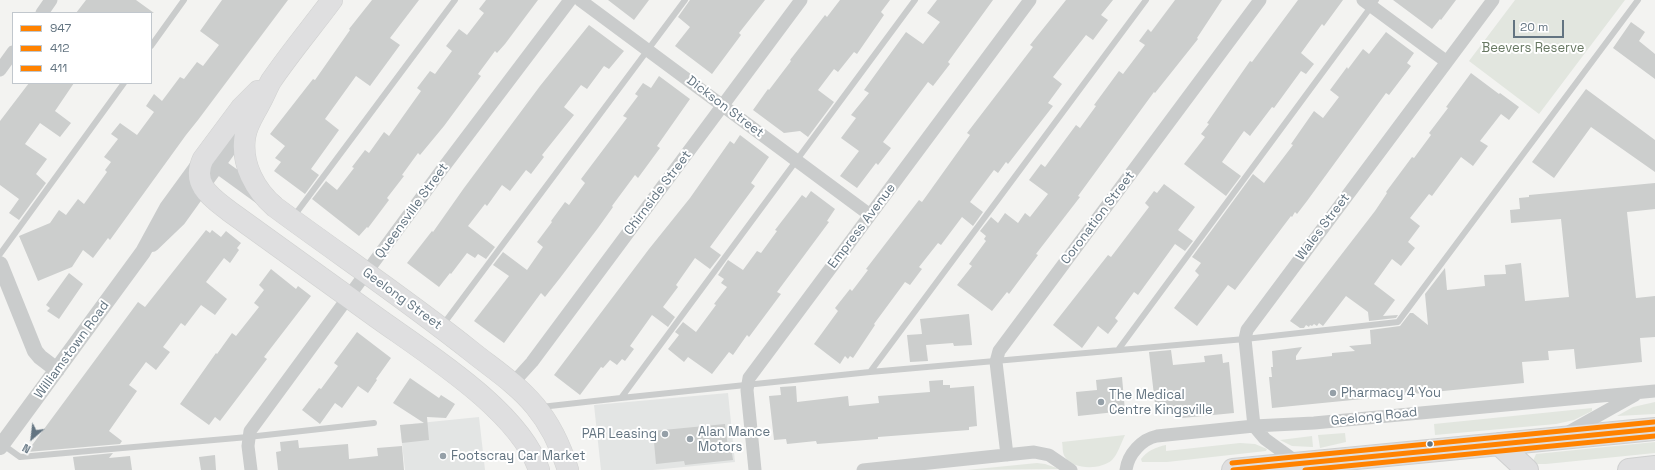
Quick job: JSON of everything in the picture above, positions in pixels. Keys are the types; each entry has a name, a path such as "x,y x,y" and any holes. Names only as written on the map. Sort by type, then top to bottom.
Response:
{"highway":[{"name":"Geelong Road","path":"1232,470 1655,429"},
{"path":"1499,444 1528,470"},
{"path":"1629,470 1655,468"}],"main road":[{"name":"Williamstown Road","path":"253,115 270,83 332,0"},
{"name":"Williamstown Road","path":"208,160 250,98 270,83"},
{"path":"253,115 247,127 245,136 245,160 257,188 275,207"},
{"path":"208,160 199,166 198,173 202,186 209,195 224,208 440,364 495,408 519,434 529,448 537,468"},
{"name":"Geelong Street","path":"275,207 441,327 512,383 537,408 555,437 570,467"}],"street":[{"path":"43,12 51,0"},
{"name":"Queensville Street","path":"248,437 250,431 366,273 570,0"},
{"name":"Dickson Street","path":"580,0 870,215"},
{"name":"Chirnside Street","path":"512,383 532,362 801,0"},
{"name":"Empress Avenue","path":"747,385 750,375 1030,0"},
{"name":"Coronation Street","path":"996,362 1001,348 1260,0"},
{"name":"Wales Street","path":"1245,339 1248,328 1493,0"},
{"path":"1370,2 1447,62"},
{"path":"0,70 12,53"},
{"name":"Williamstown Road","path":"1,446 143,252 167,208 208,160 253,115"},
{"name":"Geelong Street","path":"208,160 275,207"},
{"name":"Williamstown Road","path":"143,252 178,219 202,186"},
{"path":"0,264 35,351 57,370"},
{"path":"1245,339 1254,426 1265,439 1298,463"},
{"path":"996,362 1007,455"},
{"path":"747,385 755,470"},
{"name":"Geelong Road","path":"1126,470 1131,456 1140,445 1150,438 1254,426 1314,424 1655,391"},
{"name":"Geelong Road","path":"1554,438 1592,420 1639,392"},
{"path":"248,437 251,470"},
{"path":"863,470 1034,452 1043,453 1052,457 1071,470"}],"lane":[{"path":"152,45 184,0"},
{"path":"292,219 455,0"},
{"path":"441,327 685,0"},
{"path":"621,398 915,0"},
{"path":"870,372 1146,0"},
{"path":"537,408 870,372 1245,339 1398,322 1638,0"},
{"path":"1118,350 1370,2"},
{"path":"0,254 123,84"},
{"path":"1,446 20,457 248,437 374,423"}],"shaded area":[{"name":"PAR Leasing","path":"728,393 735,462 653,470 601,470 594,405"},
{"name":"Footscray Car Market","path":"479,417 485,470 405,470 400,425"}],"green space":[{"name":"Beevers Reserve","path":"1515,0 1625,0 1539,114 1469,61"},
{"path":"1655,402 1655,414 1617,416 1633,407"},
{"path":"1592,408 1592,411 1574,420 1556,424 1435,435 1434,424"},
{"path":"1345,433 1346,442 1320,448 1318,435"},
{"path":"1125,435 1114,458 1101,466 1080,466 1069,461 1063,454 1062,442"},
{"path":"1312,436 1313,447 1292,446 1280,440"},
{"path":"1655,442 1655,453 1546,464 1537,464 1533,461 1536,454"},
{"path":"1240,443 1255,444 1267,449 1266,451 1167,462 1142,462 1141,459 1152,450 1166,445 1166,451"},
{"path":"1037,463 1060,469 967,470"}],"building":[{"path":"86,0 136,0 154,13 152,12 77,12"},
{"path":"222,0 288,0 186,135 110,240 108,238 93,258 83,250 72,267 38,281 19,236 50,223 59,210 66,215 78,199 84,204 107,172 105,170 111,162 104,157 118,139 111,134 120,123 137,135 154,112 146,106 154,94 162,101 180,77 184,79 197,62 203,66 219,45 200,31"},
{"path":"372,0 419,0 390,38 400,45 370,86 356,76 325,119 339,130 311,169 319,175 305,194 274,171 281,162 275,158 285,146 270,134 313,79 315,80 350,30 349,29"},
{"path":"486,0 538,0 505,44 497,53 495,51 478,74 481,76 444,126 420,155 418,153 402,175 404,176 387,198 389,200 368,228 367,227 359,236 312,199 326,181 337,190 354,168 352,167 365,150 369,153 384,132 389,136 421,91 417,88 430,71 435,74 452,51 446,46 459,29 467,35 484,13 479,9"},
{"path":"608,0 649,0 634,20"},
{"path":"690,0 765,0 739,33 741,35 712,74 675,46 690,27 678,17"},
{"path":"840,0 890,0 881,12 884,15 857,54 854,52 838,72 834,69 818,90 834,102 808,137 800,131 784,133 753,110 825,15 827,17"},
{"path":"937,0 993,0 948,62 950,64 933,86 928,82 883,142 891,148 878,165 876,163 857,188 840,176 859,151 841,138 856,118 851,115 869,93 864,90 906,32 923,44 940,22 927,13"},
{"path":"1066,0 1113,0 1101,15 1108,20 1093,40 1086,35 1053,77 1062,84 1048,103 1053,106 1008,164 1006,162 998,173 994,170 970,202 983,212 973,226 962,217 941,245 938,243 919,267 922,269 910,285 905,282 874,324 875,325 853,358 850,356 848,359 845,356 840,364 814,344 838,311 835,308 850,289 852,291 868,270 866,269 919,200 922,202 970,135 967,133 1033,47 1030,45"},
{"path":"1175,0 1222,0 1197,38 1198,39 1155,93 1154,92 1078,196 1080,197 1036,254 1038,255 1009,294 1007,292 992,311 957,285 972,266 969,264 986,241 984,239 986,236 980,231 991,217 998,223 1005,213 1018,223 1025,213 1030,217 1048,194 1029,180 1041,164 1045,167 1076,125 1080,128 1096,106 1094,105 1119,71 1123,74 1145,45 1139,41 1148,29 1151,32"},
{"path":"1298,0 1343,0 1324,26 1322,24 1301,53 1314,64 1306,74 1301,71 1274,108 1272,107 1250,136 1244,131 1222,162 1241,176 1226,196 1184,164 1205,137 1201,134 1209,124 1207,123 1250,61 1252,62"},
{"path":"1393,0 1456,0 1432,29"},
{"path":"1631,22 1645,32 1639,41 1655,54 1655,79 1613,48"},
{"path":"589,25 624,51 609,69 604,66 587,89 581,85 564,107 574,115 542,155 544,157 531,174 526,170 510,191 502,185 487,206 485,204 468,226 495,247 486,259 478,254 475,258 467,253 439,287 407,263 432,231 433,232 540,86"},
{"path":"1386,32 1414,53 1407,63 1411,66 1389,95 1386,93 1307,201 1297,214 1295,212 1292,217 1291,216 1235,290 1228,285 1197,326 1174,308 1199,275 1195,271 1201,263 1192,257 1253,174 1264,183 1293,145 1291,144 1314,111 1323,118 1339,97 1330,90 1363,49 1369,54"},
{"path":"1471,73 1519,107 1509,120 1501,114 1480,141 1488,146 1473,166 1461,157 1432,196 1429,194 1410,218 1420,226 1408,242 1415,248 1401,266 1392,259 1374,284 1395,300 1383,316 1398,315 1396,318 1369,321 1368,312 1346,296 1323,326 1319,323 1317,326 1314,324 1312,326 1310,325 1309,327 1306,325 1304,328 1300,328 1290,321 1375,211 1387,193 1386,192 1412,157 1414,158 1431,135 1429,133 1448,108 1446,107"},
{"path":"659,76 690,99 657,146 660,148 638,178 635,175 598,228 560,278 545,297 541,293 504,343 474,321 509,276 493,265 503,252 527,270 543,247 537,242 565,202 569,205 585,183 581,179 627,118 623,116 638,96 635,94 643,83 651,88"},
{"path":"28,84 73,84 55,111 71,123 60,137 40,123 25,144 47,159 36,174 46,183 19,220 9,213 19,199 0,185 0,121"},
{"path":"1586,89 1655,140 1655,172 1591,127 1554,178 1532,162"},
{"path":"740,135 769,157 751,183 755,186 710,247 721,255 710,269 695,258 676,285 678,287 663,307 675,317 668,327 652,315 630,346 634,349 625,361 622,359 617,365 610,360 603,368 601,367 580,395 554,375 649,249 690,198 730,141 734,144"},
{"path":"1655,183 1655,209 1627,212 1636,298 1655,296 1655,337 1640,338 1642,362 1576,369 1574,349 1548,351 1549,360 1522,362 1524,383 1272,408 1269,377 1272,377 1272,351 1302,347 1296,356 1296,360 1332,356 1332,353 1355,351 1349,346 1371,344 1370,330 1400,326 1410,313 1413,313 1428,325 1425,294 1445,268 1447,290 1485,286 1484,275 1506,274 1505,265 1521,263 1525,301 1569,297 1561,219 1511,223 1510,210 1520,209 1519,198 1529,197 1529,195"},
{"path":"1164,184 1195,207 1178,230 1193,241 1185,251 1175,244 1138,295 1134,292 1115,318 1118,321 1108,334 1098,326 1082,348 1053,325 1108,255 1111,257 1149,207 1145,203 1154,191 1157,193"},
{"path":"811,191 835,209 827,221 829,222 777,292 781,294 749,337 747,335 733,355 729,352 712,374 688,357 684,362 668,349 679,335 675,332 683,322 696,332 716,305 714,304 727,287 721,283 724,279 718,275 728,260 743,270 757,251 761,253 777,231 775,230 802,195 806,198"},
{"path":"206,230 210,233 212,230 221,237 226,231 241,243 237,248 239,250 230,263 224,258 206,282 227,299 215,315 201,305 185,326 181,323 163,347 170,352 156,370 146,362 129,385 137,391 109,431 122,441 120,444 27,452 138,302 145,307"},
{"path":"271,269 296,289 298,286 311,296 264,357 267,359 220,421 215,417 209,425 180,404 232,333 236,336 259,307 254,303 264,290 259,285"},
{"path":"69,273 83,284 59,319 47,311 50,308 46,305"},
{"path":"969,314 972,345 954,346 953,343 926,345 928,361 910,362 907,335 922,334 920,319"},
{"path":"357,332 391,358 368,393 358,386 342,408 335,403 320,424 302,410 319,388 321,389 338,366 334,363"},
{"path":"1171,350 1173,365 1205,362 1204,356 1222,354 1223,363 1229,362 1234,413 1182,418 1181,410 1164,412 1163,403 1155,404 1149,352"},
{"name":"The Medical Centre Kingsville","path":"1122,377 1125,411 1078,416 1076,392 1097,390 1096,380"},
{"path":"410,378 439,398 441,395 455,404 446,418 427,417 429,440 402,443 400,425 424,423 393,403"},
{"path":"943,380 943,385 950,385 950,388 974,386 977,426 969,427 969,430 878,437 878,439 817,444 816,441 787,444 786,439 774,440 769,396 781,395 780,387 796,386 797,402 848,396 849,406 879,403 878,396 930,392 929,381"},
{"name":"Alan Mance Motors","path":"725,424 728,447 731,447 733,460 685,465 684,461 656,464 653,431"},
{"path":"298,440 299,448 348,444 349,459 378,456 377,448 402,446 404,470 278,470 276,452 281,451 280,442"},
{"path":"113,453 109,458 130,456 132,470 75,470 73,457"},
{"path":"215,455 216,470 201,470 199,457"}],"transit line":[{"name":"411","path":"1232,463 1654,422"},
{"name":"947","path":"1233,470 1655,429"},
{"name":"412","path":"1305,470 1655,436"}],"place":[{"name":"Pharmacy 4 You","path":"1333,393"},
{"name":"The Medical Centre Kingsville","path":"1101,402"},
{"name":"PAR Leasing","path":"665,434"},
{"name":"Alan Mance Motors","path":"690,439"},
{"name":"Footscray Car Market","path":"443,456"}]}
